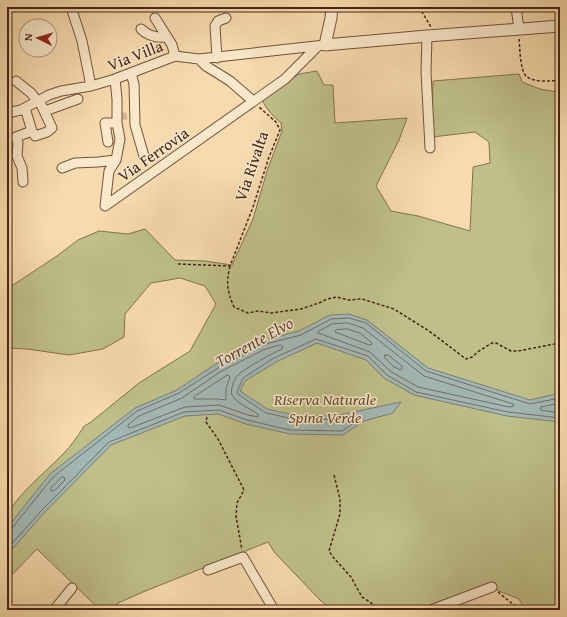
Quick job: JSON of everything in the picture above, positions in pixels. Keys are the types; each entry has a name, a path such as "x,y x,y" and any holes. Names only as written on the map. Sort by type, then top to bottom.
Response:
{"street":[{"path":"70,7 82,41 91,86"},
{"path":"332,7 331,18 322,46 560,26"},
{"path":"516,7 519,29"},
{"path":"155,18 172,45 175,56"},
{"path":"217,58 215,26 218,21 226,18"},
{"path":"141,29 147,34 167,37"},
{"path":"430,36 426,72 430,148"},
{"name":"Via Villa","path":"7,113 25,108 49,95 115,79 175,56 199,59 217,58 322,46"},
{"name":"Via Ferrovia","path":"115,79 117,123 120,139 116,160 109,171 105,206 285,79 322,46"},
{"path":"199,59 206,66 230,81 253,101"},
{"path":"132,73 134,84 135,125 144,156"},
{"path":"16,81 31,93 38,101 45,111 52,128 47,132 35,136 25,108"},
{"path":"45,111 78,100"},
{"path":"108,142 105,123 117,123"},
{"path":"23,182 22,168 17,156 18,143 16,137 32,131"},
{"path":"62,168 75,163 116,160"},
{"path":"208,570 243,557 274,610"},
{"path":"431,610 492,587"},
{"path":"54,610 72,588"}],"path":[{"path":"419,7 429,22 430,36"},
{"path":"519,29 522,68 526,76 533,79 548,81 560,80"},
{"name":"Via Rivalta","path":"230,266 253,207 269,157 280,130 276,122 253,101"},
{"path":"178,264 230,266 226,280 231,302 234,307 248,313 258,311 271,313 301,309 319,304 327,299 337,297 348,300 362,299 394,309 429,331 466,358 472,358 479,351 492,343 496,343 511,351 560,343"},
{"path":"207,417 206,422 218,439 244,490 237,503 236,516 243,557"},
{"path":"334,475 340,499 340,514 330,551 333,557 351,577 362,597 382,610"},
{"path":"492,587 520,610"}],"green space":[{"name":"Riserva Naturale Spina Verde","path":"317,71 324,85 333,85 335,123 407,118 399,140 376,186 391,211 418,216 470,231 473,167 490,163 489,142 475,132 432,137 433,81 519,74 522,82 540,89 557,92 560,94 560,610 525,610 519,599 489,587 428,610 332,610 320,600 275,553 268,542 143,592 118,603 113,610 100,610 37,549 7,580 7,514 13,505 27,489 67,450 83,427 139,383 190,351 216,304 205,286 180,278 151,283 125,314 124,337 103,349 69,355 27,349 7,348 7,282 10,287 57,256 78,240 99,231 128,234 145,229 175,260 205,261 232,265 253,219 267,171 282,131 281,123 270,113 262,100 299,74"}],"water":[{"path":"349,314 367,320 428,368 530,400 560,393 560,422 507,416 414,395 384,378 366,360 317,343 276,362 245,381 240,391 267,409 299,416 339,415 401,402 393,413 364,421 343,435 290,434 246,424 218,414 185,416 111,445 45,512 7,555 7,528 50,474 135,408 177,390 216,364 260,341 299,331 330,315"}],"tunnel":[{"path":"120,117 131,115"}],"water label":[{"name":"Torrente Elvo","path":"254,342"}]}
